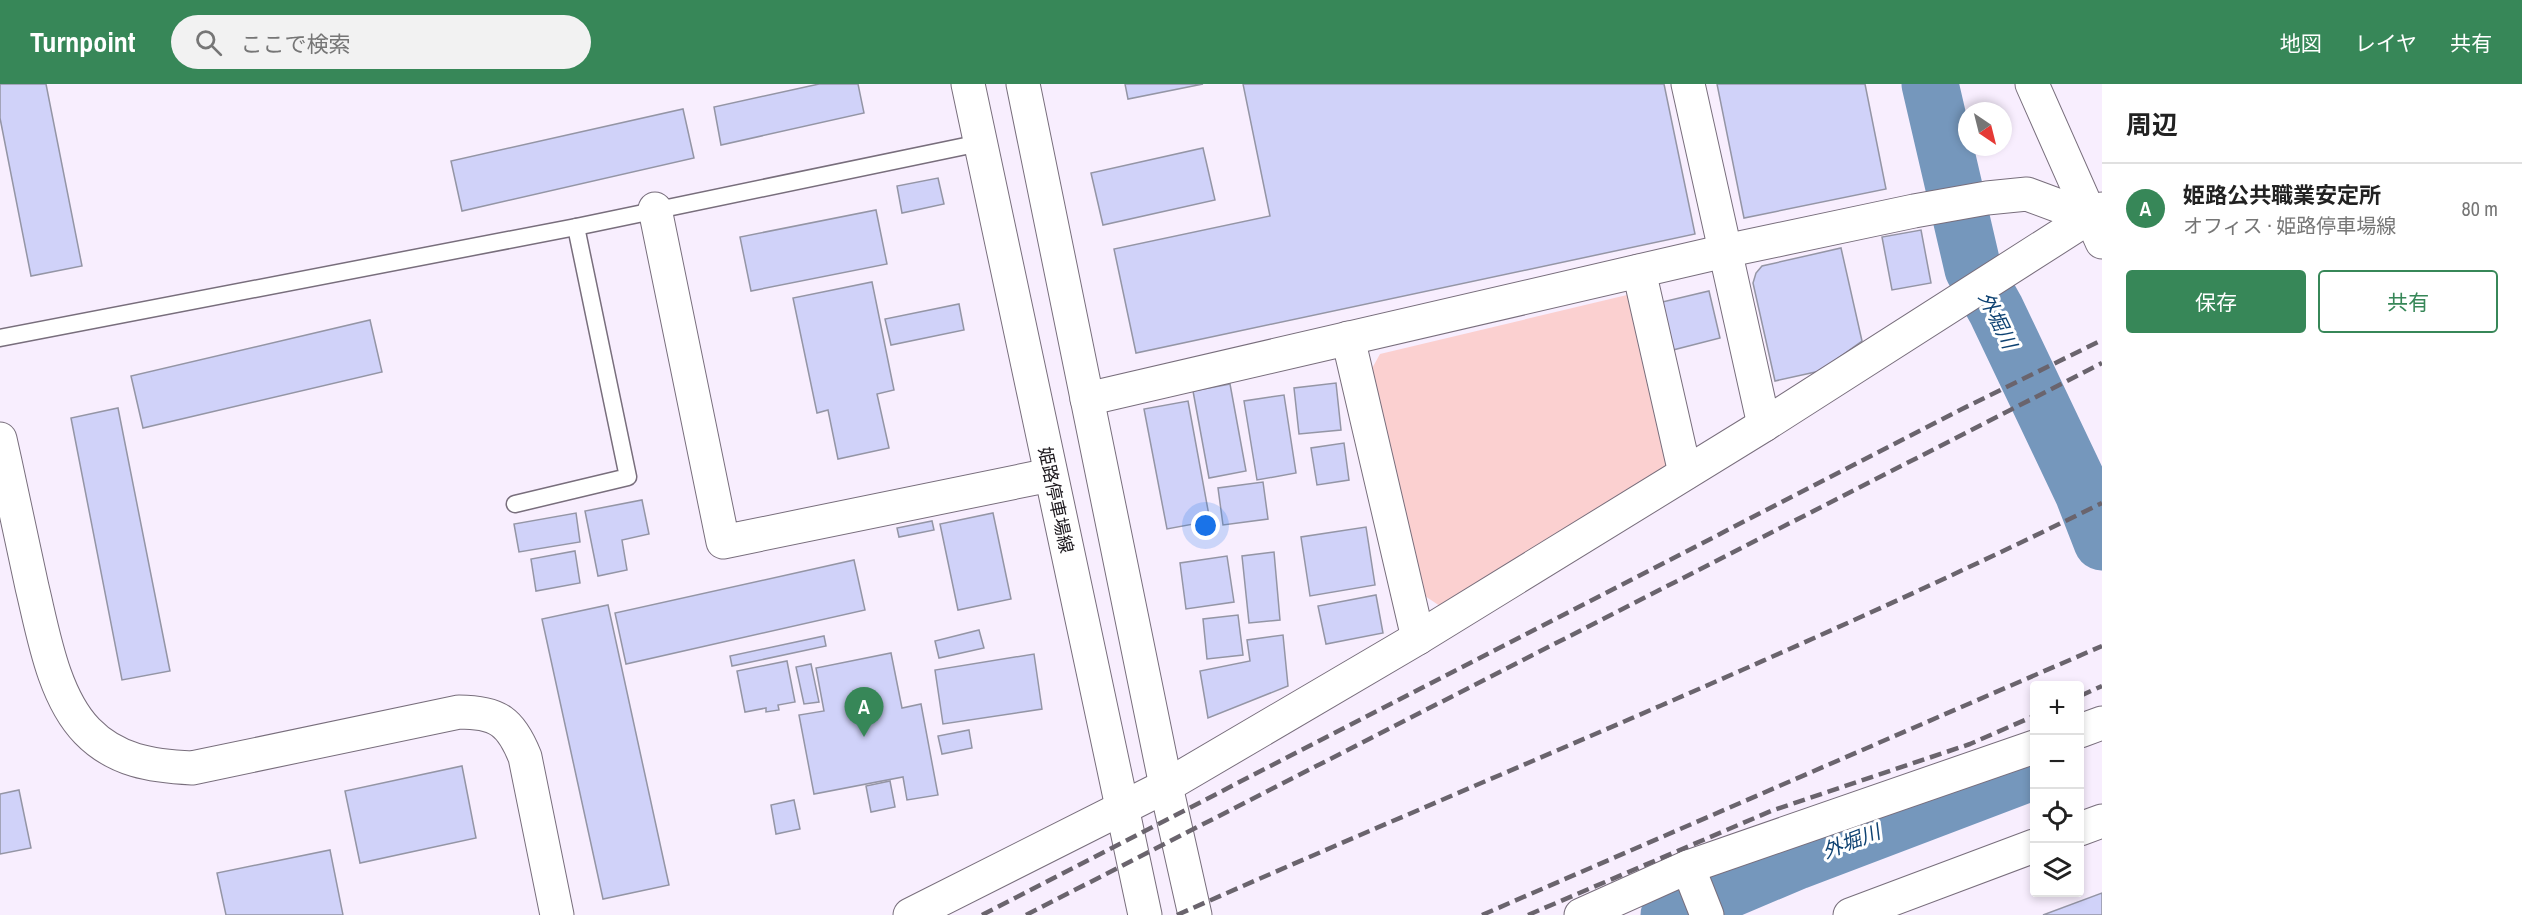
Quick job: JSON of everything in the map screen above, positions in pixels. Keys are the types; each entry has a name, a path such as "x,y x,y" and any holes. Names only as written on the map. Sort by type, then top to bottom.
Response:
{"street":[{"name":"姫路停車場線","path":"968,84 1145,915"},
{"path":"1023,84 1166,786 1195,915"},
{"path":"1688,84 1764,424"},
{"path":"2032,84 2098,222"},
{"path":"1087,399 1725,251 1987,198 2027,194 2098,222"},
{"path":"655,209 723,542 1050,475"},
{"path":"910,915 1166,786 1418,638 1764,424 2098,222"},
{"path":"1639,271 1685,473"},
{"path":"1348,338 1418,638"},
{"path":"0,439 47,653 62,691 87,731 125,759 155,766 192,768 459,712 481,712 501,720 515,733 525,757 557,915"},
{"path":"2084,729 2102,723"},
{"path":"1581,915 1688,867 2030,749"},
{"path":"2084,827 2102,821"},
{"path":"1850,915 2030,848"},
{"path":"1688,867 1707,915"}],"lane":[{"path":"0,338 576,227 980,143"},
{"path":"514,504 628,477 576,227"}],"shaded area":[{"path":"1627,295 1632,302 1669,460 1662,470 1440,606 1422,594 1370,372 1380,354"}],"water":[{"path":"1906,84 1945,84 1958,143 1958,156 1961,156 1964,170 1970,214 1996,256 1952,283"}],"building":[{"path":"0,84 46,84 82,266 31,276 0,118"},
{"path":"819,84 858,84 864,113 721,145 714,107"},
{"path":"1125,84 1203,84 1128,99"},
{"path":"1243,84 1664,84 1695,234 1136,353 1114,249 1270,216"},
{"path":"1717,84 1865,84 1886,189 1744,218"},
{"path":"683,109 694,158 462,211 451,161"},
{"path":"1203,148 1215,200 1103,225 1091,173"},
{"path":"938,178 944,204 902,213 897,186"},
{"path":"876,210 887,264 751,291 740,237"},
{"path":"1921,230 1931,283 1892,290 1882,237"},
{"path":"1841,248 1862,341 1820,371 1775,381 1753,283 1756,273 1762,266"},
{"path":"872,282 894,390 877,394 889,448 838,459 828,410 817,413 793,298"},
{"path":"1709,291 1720,338 1669,351 1658,303"},
{"path":"959,304 964,330 891,345 885,319"},
{"path":"370,320 382,372 143,428 131,376"},
{"path":"1336,383 1341,430 1299,434 1294,388"},
{"path":"1230,384 1246,471 1209,478 1193,391"},
{"path":"1284,395 1296,473 1257,480 1244,401"},
{"path":"1188,401 1210,521 1167,529 1144,409"},
{"path":"118,408 170,671 122,680 71,418"},
{"path":"1344,443 1349,480 1317,485 1311,448"},
{"path":"1263,482 1268,519 1223,525 1218,488"},
{"path":"642,500 649,534 622,540 627,570 598,576 585,511"},
{"path":"576,513 580,542 519,552 514,524"},
{"path":"993,513 1011,599 958,610 940,524"},
{"path":"932,521 934,530 899,537 897,528"},
{"path":"1366,527 1375,585 1310,596 1301,537"},
{"path":"575,551 580,583 536,591 531,559"},
{"path":"1274,552 1280,620 1249,623 1242,556"},
{"path":"1227,556 1234,602 1186,609 1180,563"},
{"path":"854,560 865,610 626,664 615,613"},
{"path":"1376,595 1383,633 1326,644 1318,606"},
{"path":"608,605 669,885 603,899 542,619"},
{"path":"1238,615 1243,655 1207,659 1203,619"},
{"path":"979,630 984,648 939,658 935,641"},
{"path":"1283,635 1288,686 1208,718 1200,671 1250,661 1247,640"},
{"path":"824,636 826,646 732,666 730,656"},
{"path":"891,653 902,708 921,704 938,795 907,800 903,777 814,794 799,715 824,711 816,668"},
{"path":"1034,654 1042,709 943,724 935,670"},
{"path":"787,661 795,702 778,705 779,710 766,712 766,708 745,712 737,671"},
{"path":"811,664 819,702 804,704 796,667"},
{"path":"969,730 972,748 942,754 938,736"},
{"path":"462,766 476,838 360,863 345,791"},
{"path":"890,781 895,807 871,812 866,786"},
{"path":"19,790 31,848 0,854 0,794"},
{"path":"794,800 800,829 776,834 771,805"},
{"path":"330,850 343,915 226,915 217,873"},
{"path":"2102,893 2102,915 2043,915"}],"waterway":[{"name":"外堀川","path":"1930,84 1973,269 1996,310 2083,493 2102,542"},
{"name":"外堀川","path":"1669,915 1797,861 2030,773"}],"railway":[{"path":"982,915 1962,409 2102,340"},
{"path":"1026,915 2102,363"},
{"path":"1177,915 1758,663 2102,503"},
{"path":"1482,915 2102,646"},
{"path":"2084,694 2102,686"},
{"path":"1528,915 1771,811 1970,744 2030,718"}],"place":[{"name":"姫路公共職業安定所","path":"864,737"}]}
